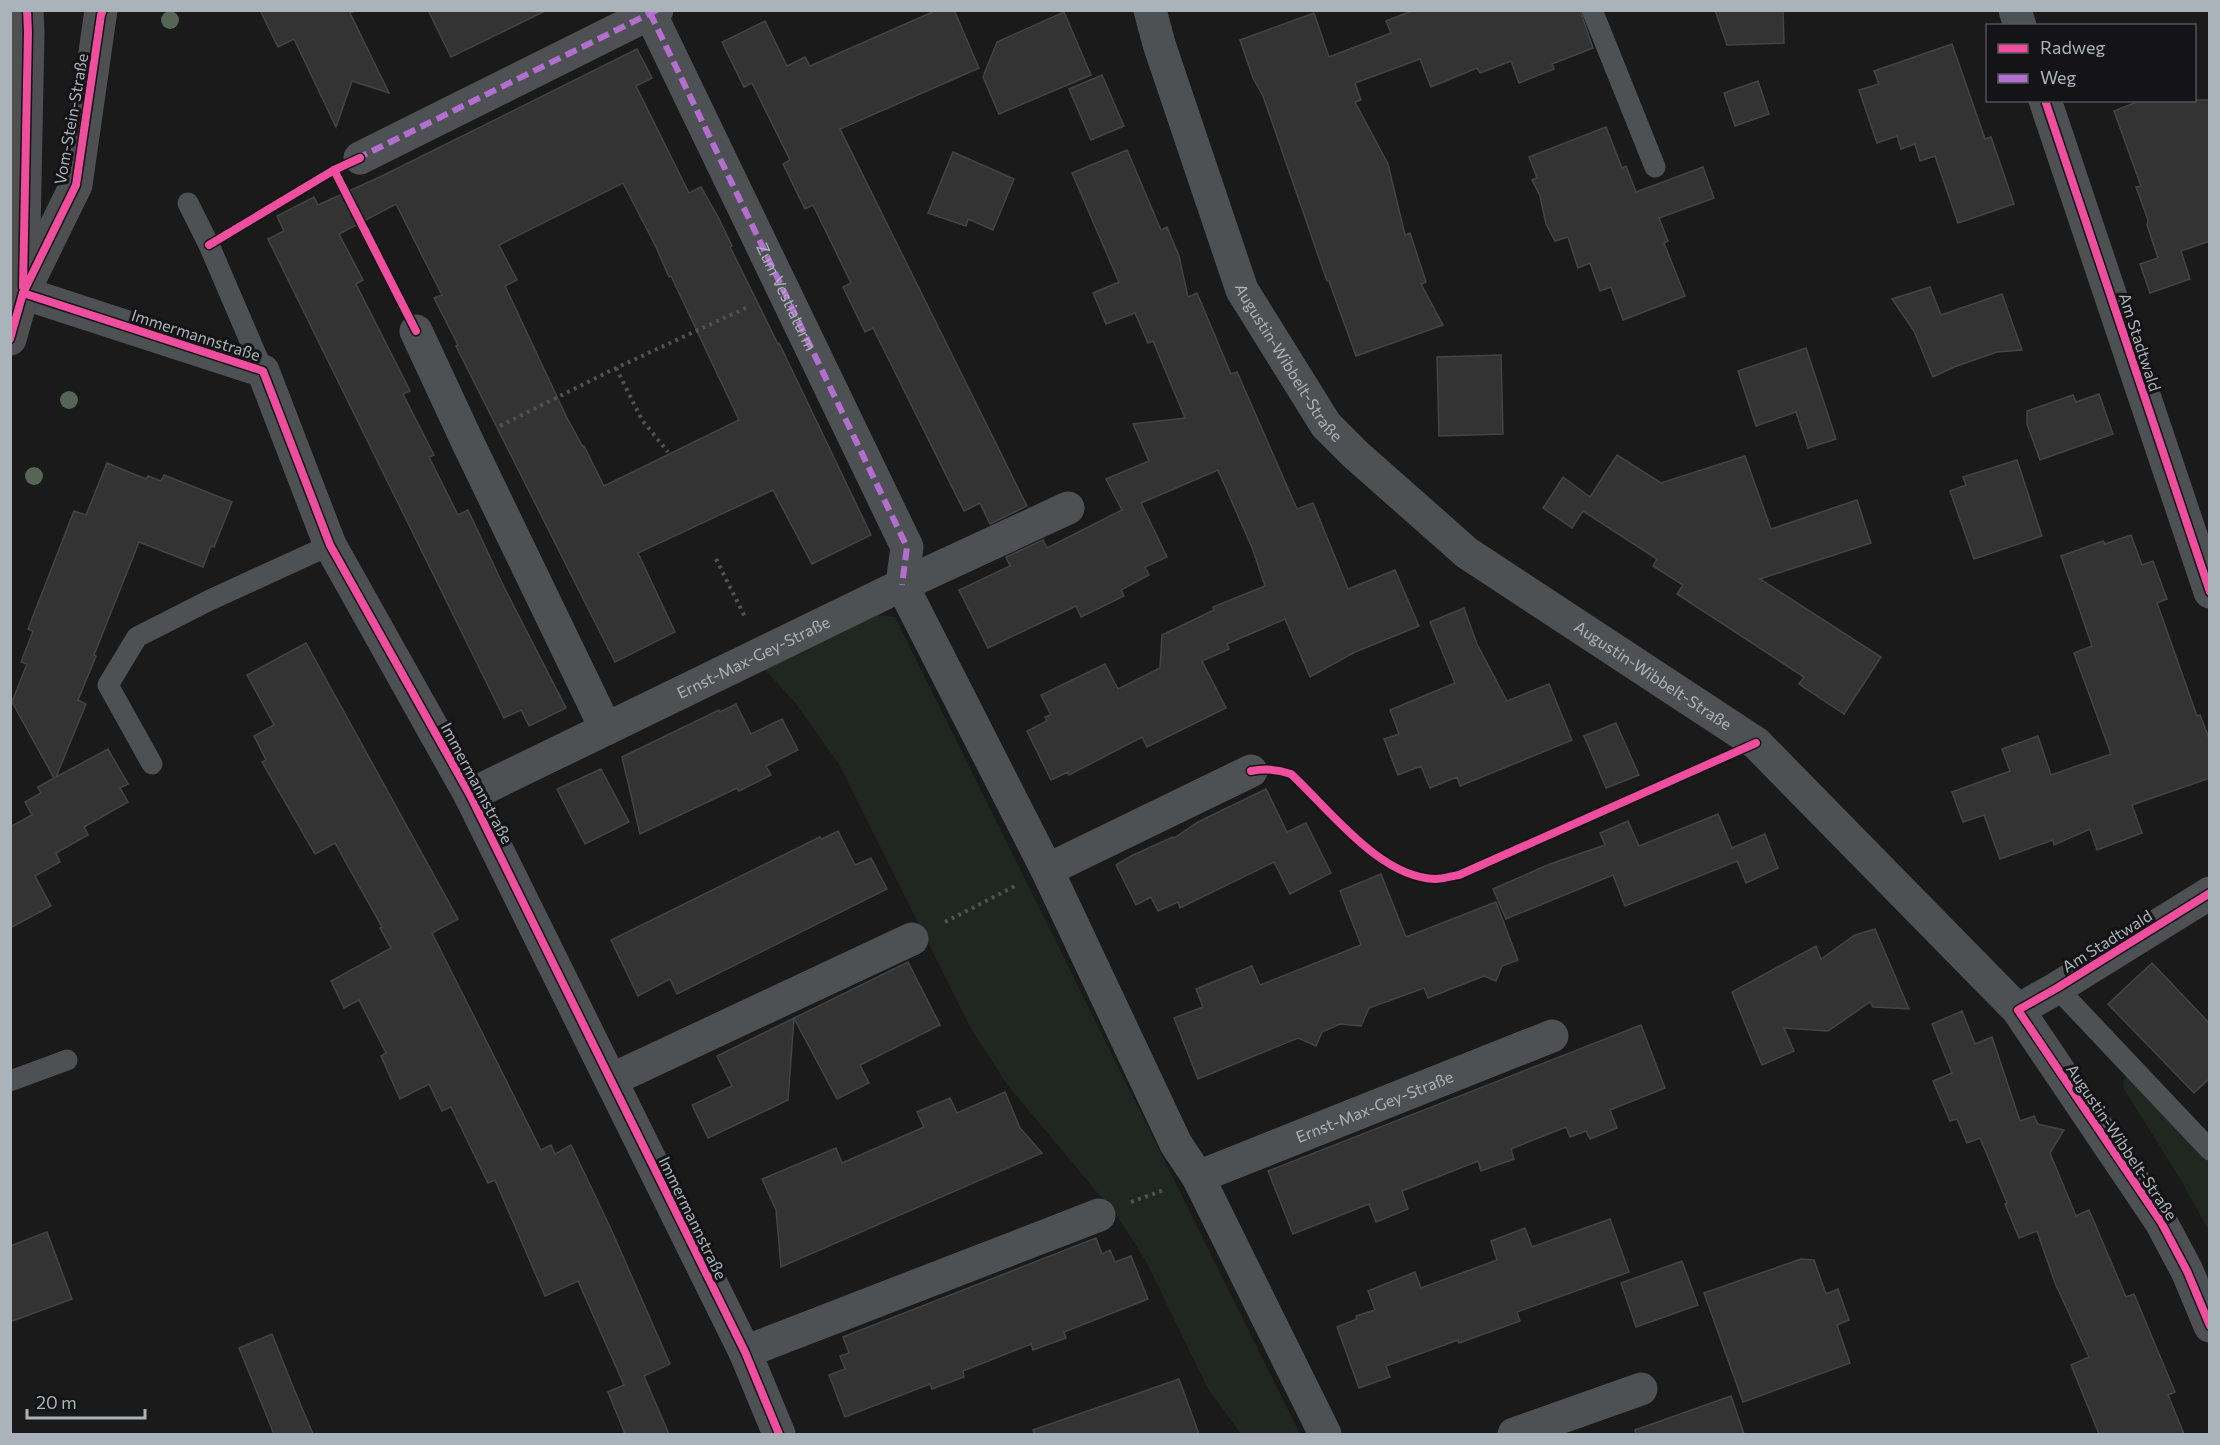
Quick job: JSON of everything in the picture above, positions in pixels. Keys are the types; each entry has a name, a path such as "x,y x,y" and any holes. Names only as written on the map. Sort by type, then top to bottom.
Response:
{"main road":[{"name":"Vom-Stein-Straße","path":"23,293 27,10"},
{"name":"Vom-Stein-Straße","path":"10,339 23,293 76,185 102,12"}],"street":[{"name":"Augustin-Wibbelt-Straße","path":"1150,10 1159,44 1242,290 1326,424 1355,454 1467,553 1756,743 2018,1010 2161,1222 2187,1271 2210,1326"},
{"name":"Zum Vestiaturm","path":"360,158 654,12 783,291 907,547 902,585"},
{"name":"Am Stadtwald","path":"2046,102 2210,592"},
{"name":"Immermannstraße","path":"23,293 263,371 330,545 470,795 745,1352 779,1434"},
{"path":"416,331 606,729"},
{"name":"Ernst-Max-Gey-Straße","path":"470,795 902,585 1068,508"},
{"path":"902,585 1047,870 1176,1144 1198,1177 1325,1434"},
{"path":"1047,870 1251,771"},
{"name":"Am Stadtwald","path":"2018,1010 2210,893"},
{"path":"611,1080 912,939"},
{"name":"Ernst-Max-Gey-Straße","path":"1198,1177 1552,1036"},
{"path":"745,1352 1099,1215"},
{"path":"1514,1434 1641,1389"}],"lane":[{"path":"1592,10 1655,167"},
{"path":"188,203 209,245 263,371"},
{"path":"152,764 108,685 137,638 210,600 330,545"},
{"path":"2057,988 2210,1150"},
{"path":"10,1081 67,1060"}],"path":[{"path":"468,443 616,368 783,291"},
{"path":"616,368 642,420 668,452"},
{"path":"716,559 763,652"},
{"path":"912,939 1047,870"},
{"path":"1099,1215 1198,1177"}],"shaded area":[{"path":"877,615 895,617 1300,1434 1241,1434 1207,1387 1147,1263 1118,1217 1006,1083 970,1027 839,764 794,701 764,669"},
{"path":"2128,1076 2209,1153 2209,1231 2181,1180 2124,1089 2123,1081"}],"building":[{"path":"260,10 356,10 350,13 389,93 352,81 336,127 294,39 278,47"},
{"path":"428,10 547,10 451,57"},
{"path":"937,10 954,10 979,68 840,129 1027,506 990,524 980,503 964,511 873,328 865,332 843,287 851,283 813,205 805,209 783,164 790,160 752,83 744,87 722,42 765,21 787,66 805,57 810,66"},
{"path":"1414,10 1580,10 1593,48 1552,64 1554,69 1519,83 1511,61 1480,73 1477,68 1431,87 1420,59 1355,83 1361,100 1355,102 1388,164 1405,235 1410,233 1426,282 1421,284 1443,325 1356,356 1329,281 1327,281 1263,96 1253,78 1240,40 1314,13 1329,57 1391,33 1386,21"},
{"path":"1715,10 1783,10 1784,43 1727,45"},
{"path":"1064,12 1091,75 999,114 983,77 997,42"},
{"path":"1952,44 1985,139 1991,137 2014,204 1958,223 1935,156 1920,161 1915,144 1901,149 1897,136 1877,143 1859,90 1879,84 1874,71"},
{"path":"637,49 652,78 636,86 689,193 701,187 718,217 732,246 730,247 871,535 812,564 773,490 638,553 675,632 615,662 456,346 458,345 434,298 442,295 396,204 339,234 363,280 356,284 410,391 403,394 434,455 429,457 458,515 468,510 504,587 566,708 529,726 521,710 504,718 268,239 284,231 277,216 314,197 318,205 382,176","holes":["623,183 739,420 604,486 567,418 505,286 517,280 499,245"]},
{"path":"1102,75 1124,126 1091,140 1069,89"},
{"path":"1758,81 1769,114 1735,126 1724,93"},
{"path":"2210,100 2210,241 2181,251 2190,279 2150,293 2140,264 2158,258 2136,187 2141,186 2114,111 2137,102"},
{"path":"1606,127 1622,168 1626,166 1636,192 1703,167 1714,198 1659,218 1668,241 1664,243 1685,296 1623,320 1611,287 1600,291 1590,263 1578,268 1568,237 1555,241 1546,224 1540,196 1532,180 1537,178 1529,157"},
{"path":"1127,150 1161,230 1167,227 1179,256 1188,297 1197,293 1231,374 1237,372 1297,509 1313,503 1348,589 1395,570 1419,626 1355,652 1310,677 1285,619 1227,644 1229,649 1202,661 1226,708 1147,747 1142,737 1069,775 1068,772 1051,780 1027,731 1047,721 1045,717 1051,715 1041,695 1105,664 1118,689 1160,668 1162,635 1214,610 1213,607 1265,586 1253,550 1218,470 1141,503 1167,557 1145,567 1149,575 1121,590 1124,596 1081,617 1076,606 988,648 959,590 1010,566 1006,557 1043,540 1047,548 1122,510 1106,479 1149,461 1133,424 1185,418 1153,341 1148,343 1135,313 1106,324 1093,293 1119,282 1072,173"},
{"path":"953,152 1014,179 993,230 968,219 966,226 928,213"},
{"path":"1930,287 1941,315 2002,294 2022,350 1997,352 1933,377 1914,331 1892,299"},
{"path":"1806,348 1836,439 1808,448 1796,412 1756,426 1738,371"},
{"path":"1501,355 1503,434 1439,436 1437,357"},
{"path":"2099,394 2113,434 2040,460 2027,424 2027,411 2073,395 2076,402"},
{"path":"1617,455 1661,483 1745,456 1771,529 1857,500 1871,543 1760,579 1881,657 1844,714 1799,684 1804,677 1677,594 1683,585 1653,566 1657,559 1583,511 1572,528 1543,508 1563,477 1590,497"},
{"path":"2017,460 2042,536 1974,559 1950,491 1966,485 1963,477"},
{"path":"107,463 146,479 148,476 161,481 164,475 232,502 214,547 211,546 203,567 139,542 78,700 86,704 56,777 108,749 128,784 120,788 128,802 84,827 88,835 56,853 60,862 35,876 51,906 10,928 10,827 32,815 25,802 41,793 38,787 54,778 12,702 27,664 21,662 33,631 28,629 74,511 86,515"},
{"path":"2131,535 2142,565 2153,561 2167,599 2157,603 2197,716 2200,715 2210,741 2210,778 2132,805 2142,833 2097,850 2090,829 2054,845 2053,840 2000,859 1984,815 1963,822 1952,792 2010,771 2002,749 2038,736 2051,775 2111,754 2074,653 2092,646 2061,556 2103,541 2105,544"},
{"path":"1464,608 1477,644 1507,701 1549,684 1572,740 1460,786 1457,777 1430,788 1421,766 1398,775 1384,739 1399,734 1390,710 1455,683 1430,622"},
{"path":"306,643 458,919 432,933 541,1150 551,1145 555,1154 571,1145 611,1229 670,1364 644,1376 669,1434 625,1434 608,1392 624,1385 578,1281 545,1296 495,1180 488,1183 451,1107 442,1111 429,1084 400,1099 381,1056 386,1053 359,1000 344,1008 331,981 391,948 380,928 382,927 335,843 315,854 262,762 266,760 254,736 274,725 247,675"},
{"path":"736,704 751,734 782,719 798,750 766,766 771,775 739,791 737,788 640,834 622,757"},
{"path":"1616,723 1639,775 1606,788 1584,736"},
{"path":"601,769 629,822 585,844 557,789"},
{"path":"1266,789 1287,832 1306,823 1331,873 1290,894 1274,862 1180,908 1178,902 1158,911 1151,897 1136,905 1116,865 1131,856 1174,838 1198,822"},
{"path":"1718,814 1732,848 1765,834 1778,868 1746,883 1737,861 1625,906 1613,875 1506,919 1493,889 1550,864 1605,845 1600,833 1628,821 1639,846"},
{"path":"838,831 855,865 871,858 887,889 677,994 670,979 638,996 611,940 820,837 822,839"},
{"path":"1381,874 1406,937 1496,902 1518,960 1502,966 1496,981 1484,976 1428,998 1424,988 1369,1008 1361,1026 1340,1024 1322,1032 1316,1046 1298,1038 1198,1079 1174,1018 1203,1007 1196,989 1252,966 1260,985 1361,945 1340,891"},
{"path":"1875,929 1909,1009 1873,1007 1870,1002 1828,1031 1784,1028 1794,1051 1762,1065 1732,992 1816,946 1821,959 1855,935"},
{"path":"908,962 940,1025 860,1065 869,1083 837,1099 794,1018"},
{"path":"2152,963 2210,1024 2210,1078 2194,1093 2108,1004"},
{"path":"1962,1011 1975,1044 1992,1037 2020,1121 2034,1116 2038,1124 2064,1130 2050,1153 2076,1216 2089,1210 2126,1297 2134,1294 2175,1392 2168,1395 2184,1434 2099,1434 2071,1365 2089,1357 2055,1283 2037,1231 2019,1238 1980,1138 1967,1143 1957,1119 1950,1121 1933,1081 1952,1073 1932,1024"},
{"path":"794,1018 788,1100 708,1138 692,1105 732,1086 717,1056"},
{"path":"1641,1025 1665,1088 1610,1110 1617,1128 1590,1139 1586,1131 1570,1137 1566,1127 1511,1149 1514,1159 1481,1171 1478,1161 1402,1191 1408,1209 1376,1222 1369,1204 1293,1234 1268,1171"},
{"path":"1005,1092 1020,1128 1042,1153 781,1267 776,1210 762,1179 836,1148 842,1163 924,1127 917,1112 950,1098 957,1113"},
{"path":"1610,1219 1629,1272 1517,1312 1520,1321 1386,1366 1390,1377 1359,1388 1337,1327 1357,1319 1356,1316 1375,1310 1368,1291 1415,1272 1421,1288 1497,1260 1491,1241 1525,1228 1532,1247"},
{"path":"47,1232 72,1299 10,1322 10,1246"},
{"path":"1096,1238 1102,1254 1110,1250 1115,1262 1131,1256 1148,1299 1064,1332 1066,1338 1033,1350 1031,1344 963,1371 964,1377 932,1389 930,1384 845,1417 829,1375 845,1369 840,1356 849,1353 843,1337"},
{"path":"1801,1259 1814,1260 1826,1294 1838,1289 1849,1320 1837,1325 1850,1363 1743,1402 1704,1293"},
{"path":"1682,1261 1698,1305 1636,1327 1621,1283"},
{"path":"272,1334 313,1434 274,1434 239,1348"},
{"path":"1179,1379 1199,1434 1034,1434 1033,1430"},
{"path":"1731,1396 1744,1434 1636,1434 1635,1430"}],"marked path":[{"path":"356,159 657,10"},
{"path":"650,13 907,547 902,585"}],"cycle path":[{"path":"23,287 27,10"},
{"path":"10,339 23,293 76,185 103,10"},
{"path":"2046,102 2210,592"},
{"path":"209,245 334,170 360,158"},
{"path":"334,170 416,331"},
{"path":"23,293 263,371 330,545 470,795 745,1352 779,1434"},
{"path":"1251,771 1271,770 1291,774 1339,823 1376,855 1415,876 1439,879 1459,875 1756,743"},
{"path":"2210,893 2018,1010 2161,1222 2187,1271 2210,1326"}]}
